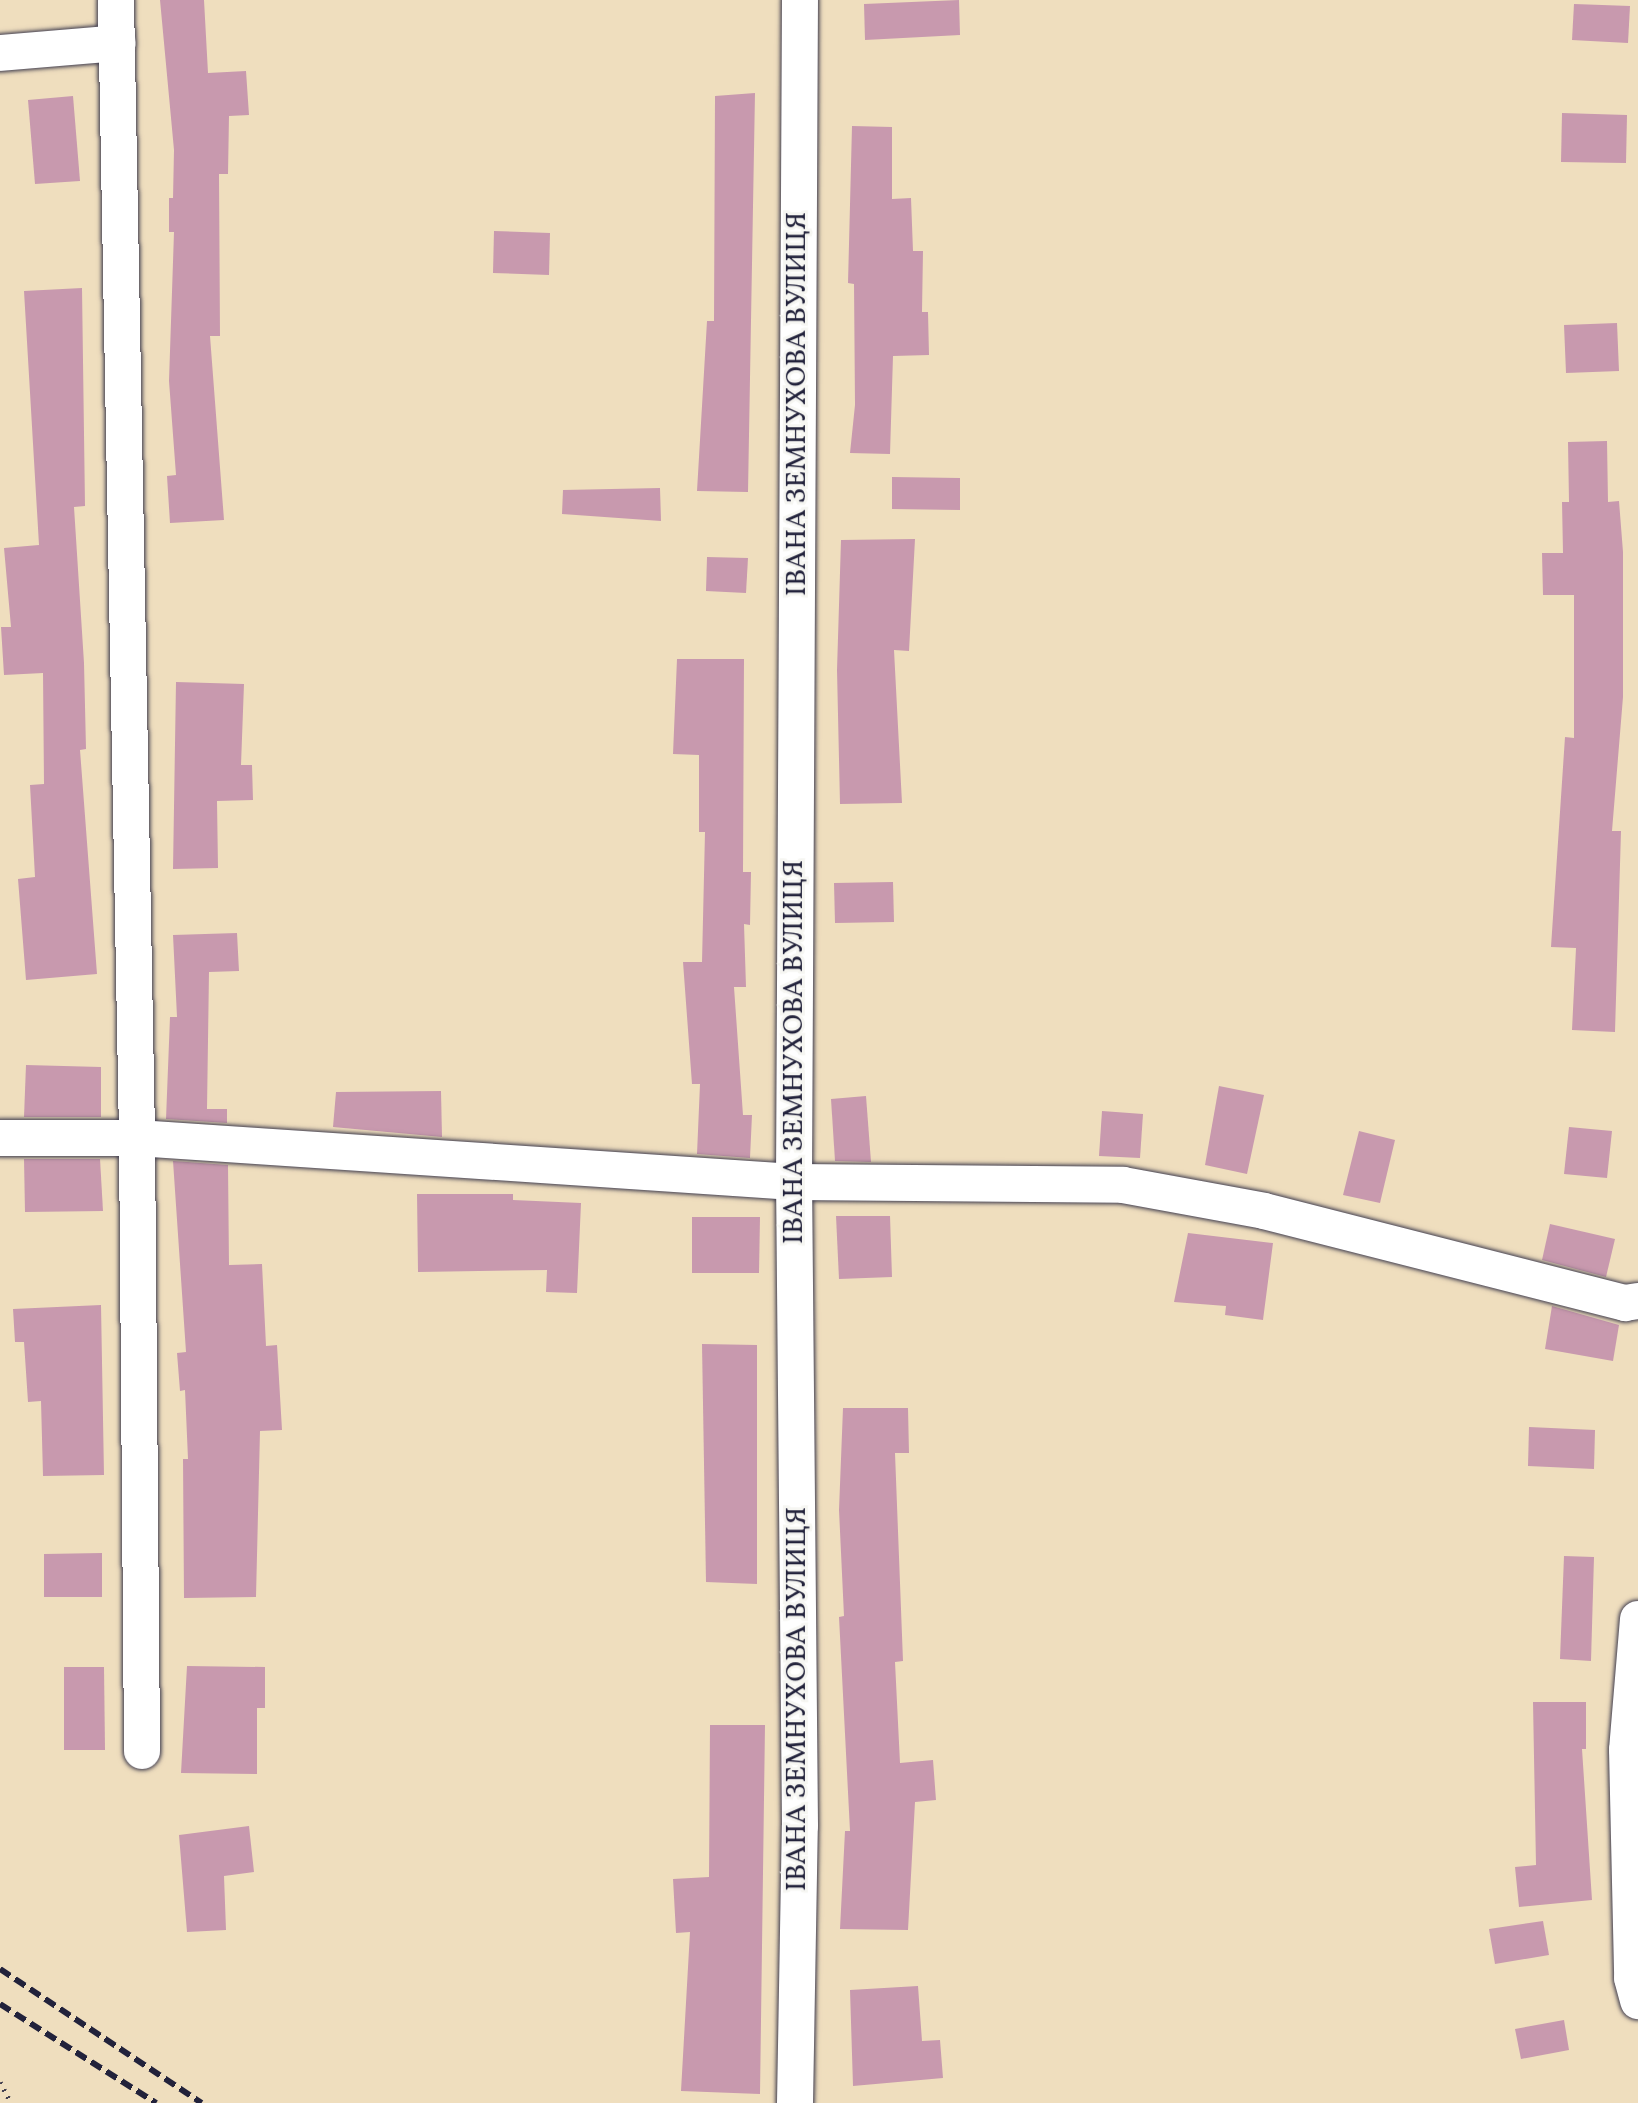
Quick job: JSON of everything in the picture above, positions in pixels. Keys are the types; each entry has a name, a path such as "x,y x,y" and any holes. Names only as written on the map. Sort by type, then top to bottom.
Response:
{"street":[{"path":"116,0 137,1138 142,1751"},
{"name":"ІВАНА ЗЕМНУХОВА ВУЛИЦЯ","path":"795,2103 800,1826 794,1182 800,0"},
{"path":"0,53 118,43"},
{"path":"0,1138 137,1138 794,1182 1123,1185 1264,1211 1625,1303 1638,1301"},
{"path":"1638,1619 1627,1750 1632,1978 1638,2001"}],"path":[{"path":"0,2082 11,2103"}],"building":[{"path":"160,0 204,0 208,73 246,71 249,115 229,116 228,174 219,174 220,336 210,336 224,520 170,523 167,476 176,475 169,381 174,232 169,232 169,198 173,198 174,150"},
{"path":"959,0 960,35 865,40 864,4"},
{"path":"1574,4 1630,6 1628,43 1572,40"},
{"path":"755,93 748,492 697,491 707,321 714,321 715,96"},
{"path":"73,96 80,181 35,184 28,100"},
{"path":"1562,113 1627,115 1626,163 1561,162"},
{"path":"852,126 892,127 892,199 911,198 913,251 923,251 922,312 928,312 929,355 893,356 890,454 850,453 855,405 854,284 848,283"},
{"path":"494,231 550,233 549,275 493,273"},
{"path":"82,288 85,506 74,507 84,663 86,749 80,750 97,974 26,980 18,879 35,877 30,785 44,784 43,673 4,675 1,627 11,627 4,548 39,545 24,291"},
{"path":"1617,323 1619,371 1566,373 1564,325"},
{"path":"1607,441 1608,502 1619,501 1623,552 1623,697 1612,831 1621,831 1615,1032 1572,1030 1576,948 1551,947 1565,737 1574,738 1574,595 1543,595 1542,553 1563,553 1562,502 1569,502 1568,442"},
{"path":"892,477 960,478 960,510 892,509"},
{"path":"660,488 661,521 562,514 563,490"},
{"path":"915,539 909,651 894,650 902,803 840,804 837,670 841,540"},
{"path":"707,557 748,558 746,593 706,591"},
{"path":"677,659 744,659 743,872 751,872 750,925 744,924 746,987 734,987 743,1115 752,1115 750,1158 697,1154 700,1084 692,1084 683,962 702,962 705,832 699,832 699,755 673,754"},
{"path":"176,682 244,684 241,765 252,765 253,800 217,801 218,868 173,869"},
{"path":"893,882 894,922 835,923 834,883"},
{"path":"237,933 239,971 209,972 207,1109 227,1109 227,1123 166,1119 170,1017 177,1017 173,935"},
{"path":"26,1065 101,1067 101,1117 24,1117"},
{"path":"1219,1086 1264,1095 1247,1174 1205,1165"},
{"path":"441,1091 442,1137 333,1127 336,1092"},
{"path":"866,1096 871,1162 835,1161 831,1099"},
{"path":"1102,1111 1143,1114 1140,1158 1099,1156"},
{"path":"1569,1127 1612,1131 1607,1178 1564,1174"},
{"path":"1359,1131 1395,1140 1380,1203 1343,1195"},
{"path":"24,1159 100,1159 103,1211 25,1212"},
{"path":"173,1161 228,1165 229,1265 262,1264 266,1346 277,1345 282,1430 260,1431 256,1597 184,1598 183,1459 188,1459 185,1390 180,1391 177,1353 186,1352"},
{"path":"417,1194 513,1194 513,1200 581,1203 577,1293 546,1292 547,1270 418,1272"},
{"path":"836,1216 890,1216 892,1277 839,1279"},
{"path":"692,1217 760,1217 759,1273 692,1273"},
{"path":"1550,1224 1615,1239 1606,1277 1542,1260"},
{"path":"1188,1233 1273,1243 1263,1320 1225,1315 1226,1306 1174,1302"},
{"path":"101,1305 104,1475 43,1476 41,1401 28,1402 24,1342 15,1342 13,1309"},
{"path":"1552,1306 1619,1325 1613,1361 1545,1349"},
{"path":"702,1344 757,1345 757,1584 706,1582"},
{"path":"843,1408 908,1408 909,1453 895,1453 903,1661 895,1662 900,1763 933,1760 936,1800 915,1802 908,1930 840,1929 845,1831 850,1831 839,1617 844,1616 839,1510"},
{"path":"1529,1427 1595,1430 1594,1469 1528,1466"},
{"path":"102,1553 102,1597 44,1597 44,1554"},
{"path":"1564,1556 1594,1557 1591,1661 1560,1659"},
{"path":"187,1666 265,1667 265,1708 257,1708 257,1774 181,1773"},
{"path":"64,1667 104,1667 105,1750 64,1750"},
{"path":"1533,1702 1586,1702 1586,1749 1582,1749 1592,1900 1519,1907 1515,1867 1536,1865"},
{"path":"710,1725 765,1725 760,2094 681,2091 690,1932 676,1933 673,1879 709,1877"},
{"path":"249,1826 254,1872 224,1876 226,1930 187,1932 179,1835"},
{"path":"1543,1921 1549,1955 1495,1964 1489,1929"},
{"path":"918,1986 922,2041 940,2040 943,2078 853,2086 850,1990"},
{"path":"1564,2020 1569,2050 1521,2059 1515,2029"}],"railway":[{"path":"0,1969 202,2103"},
{"path":"0,2004 156,2103"}]}
